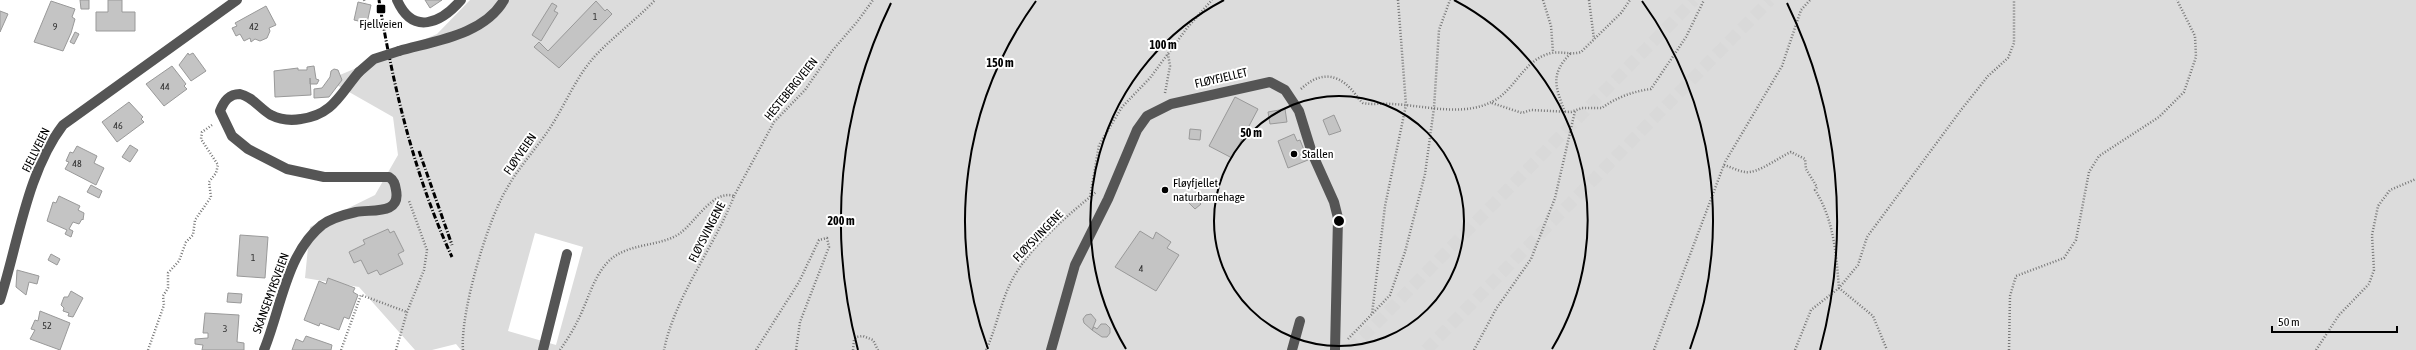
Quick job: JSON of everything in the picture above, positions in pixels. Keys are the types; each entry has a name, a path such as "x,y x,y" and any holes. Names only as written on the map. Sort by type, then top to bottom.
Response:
{"street":[{"name":"FJELLVEIEN","path":"0,300 37,174 54,137 63,125 237,0"},
{"path":"397,0 408,17 419,22 429,23 447,15 461,0"},
{"name":"SKANSEMYRSVEIEN","path":"264,350 296,259 312,234 324,224 356,212 386,210 396,200 396,185 389,178 324,177 287,169 248,149 232,136 220,111 224,101 234,94 245,95 278,118 293,120 322,114 334,104 359,72 374,59 464,32 490,16 504,0"},
{"name":"FLØYFJELLET","path":"1051,350 1075,265 1108,199 1137,130 1147,116 1171,104 1270,82 1285,90 1299,111 1312,153 1334,202 1338,218 1339,347"},
{"path":"543,350 567,254"},
{"path":"1292,350 1300,321"}],"path":[{"name":"FLØYVEIEN","path":"463,350 468,304 480,258 491,223 506,189 550,128 586,68 595,56 654,0"},
{"name":"HESTEBERGVEIEN","path":"734,196 774,122 805,90 832,51 857,22 873,0"},
{"path":"1090,197 1099,145 1122,107 1150,78 1187,28 1212,0"},
{"path":"1372,314 1385,206 1406,105 1398,0"},
{"path":"1339,347 1390,295 1405,252 1425,174 1434,108 1439,30 1450,0"},
{"path":"1543,0 1551,26 1553,52"},
{"path":"1589,0 1594,39"},
{"path":"1291,98 1310,81 1320,76 1342,81 1363,103 1470,109 1491,103 1503,94 1528,65 1553,52 1581,52 1621,13 1630,0"},
{"path":"1491,103 1522,113 1531,110 1565,112 1582,108 1602,108 1630,93 1651,89 1686,37 1704,0"},
{"path":"1654,350 1724,165 1782,66 1801,10 1810,0"},
{"path":"1795,350 1811,310 1839,288 1858,265 1867,237 1960,110 1988,76 2008,58 2014,43 2014,0"},
{"path":"2009,350 2010,296 2016,276 2064,258 2076,240 2089,172 2099,156 2159,117 2184,92 2196,57 2195,36 2177,0"},
{"path":"1565,112 1555,78 1560,64 1571,53"},
{"path":"1168,54 1170,66 1165,91 1166,97 1171,104"},
{"path":"1474,350 1496,309 1531,259 1555,198 1575,110"},
{"path":"148,350 164,305 163,296 168,288 168,273 180,261 186,242 192,235 195,220 211,197 209,182 216,173 218,165 201,139 202,132 207,126 224,120"},
{"path":"1724,165 1747,172 1761,169 1777,158 1791,152 1805,159 1806,169 1817,187 1815,190 1823,202 1836,241 1839,288 1873,316 1888,350"},
{"path":"2316,350 2339,315 2369,284 2374,270 2372,234 2378,206 2390,190 2416,179"},
{"name":"FLØYSVINGENE","path":"986,350 1006,294 1019,268 1031,253 1102,187"},
{"name":"FLØYSVINGENE","path":"560,350 578,320 599,273 607,262 628,250 662,241 677,234 690,225 714,199 724,195 734,196 715,241 682,300 673,320 664,350"},
{"path":"396,350 407,312 424,270 427,250 410,201"},
{"path":"756,350 799,282 814,245 819,240 827,238 829,247 800,322 796,350"},
{"path":"341,350 361,295 407,312"},
{"path":"853,350 854,340 856,337 862,336 873,340 878,350"}],"shaded area":[{"path":"470,0 2416,0 2416,350 461,350 456,344 432,350 415,350 359,287 305,278 310,227 375,195 398,155 393,117 328,80 437,34","holes":["535,233 583,247 556,345 508,331"]}],"building":[{"path":"80,0 89,0 89,9 81,9"},
{"path":"108,0 122,0 122,12 135,12 135,31 96,31 96,12 108,12"},
{"path":"425,0 442,0 430,8"},
{"path":"51,1 75,9 72,17 75,19 71,33 63,51 34,42"},
{"path":"596,1 605,11 607,9 612,14 559,68 534,47 539,42 548,51"},
{"name":"Fjellveien","path":"358,2 371,5 367,23 354,20"},
{"path":"552,3 557,6 554,11 558,13 541,41 532,35"},
{"path":"266,6 276,25 269,28 270,31 267,38 260,41 255,39 251,42 250,38 244,41 240,34 236,36 232,28 237,26 235,23"},
{"path":"0,11 8,14 0,32"},
{"path":"75,32 79,34 74,44 70,42"},
{"path":"188,53 189,55 193,53 206,71 191,81 179,65"},
{"path":"172,66 186,84 184,86 187,89 164,106 146,84"},
{"path":"314,66 316,79 319,80 317,84 310,84 311,95 275,97 274,71 298,68 298,70 307,70 307,67"},
{"path":"334,69 338,70 342,80 329,97 314,98 314,89 322,88 330,77 331,71"},
{"path":"1235,97 1258,109 1232,158 1209,146"},
{"path":"129,102 143,117 141,119 144,122 117,142 102,122"},
{"path":"1285,109 1287,122 1270,124 1268,112"},
{"path":"1334,115 1341,131 1329,135 1323,120"},
{"path":"1190,129 1201,130 1200,140 1189,139"},
{"name":"Stallen","path":"1294,134 1297,141 1300,140 1308,160 1288,168 1278,141"},
{"path":"130,145 138,150 130,162 122,157"},
{"path":"77,146 97,156 94,163 104,168 96,185 65,169 69,162 66,161 70,152 73,153"},
{"path":"91,185 102,191 99,198 87,192"},
{"path":"59,196 80,206 78,210 84,213 83,220 82,219 79,224 73,222 69,229 73,231 71,237 65,234 67,230 47,221 53,202 56,203"},
{"path":"1194,197 1201,204 1195,209 1189,203"},
{"path":"388,229 390,233 394,231 404,251 398,254 403,264 380,275 377,270 368,274 361,260 354,263 349,252 365,244 363,240"},
{"path":"1140,231 1153,239 1156,232 1171,242 1167,248 1179,255 1156,291 1115,267"},
{"path":"240,235 268,237 265,278 237,276"},
{"path":"51,254 60,259 57,265 48,260"},
{"path":"17,270 39,276 37,284 29,282 26,295 16,287"},
{"path":"328,278 355,288 353,292 358,295 349,319 344,317 339,330 320,323 319,326 304,320 319,281 326,284"},
{"path":"71,291 83,298 73,317 68,316 69,313 63,311 64,308 61,305 64,297 68,297"},
{"path":"228,293 242,294 241,303 227,302"},
{"path":"40,311 70,323 60,350 30,339 35,330 31,329 35,320 38,321"},
{"path":"205,313 239,315 237,342 244,343 244,350 202,350 203,345 195,344 195,339 208,338 208,333 203,333"},
{"path":"1091,314 1096,320 1092,330 1084,323 1083,319 1086,315"},
{"path":"1101,324 1106,324 1110,328 1110,333 1107,337 1102,337 1092,330 1094,327 1097,329"},
{"path":"306,336 332,345 331,350 292,350 296,339 303,342"}],"tunnel":[{"path":"1350,350 1694,0"},
{"path":"1426,350 1770,0"}],"railway":[{"path":"379,0 398,98 416,163 439,227 452,257"},
{"path":"419,151 452,245"}],"place":[{"name":"Fjellveien","path":"381,9"},
{"name":"Stallen","path":"1294,154"},
{"name":"Fløyfjellet naturbarnehage","path":"1165,190"}]}
